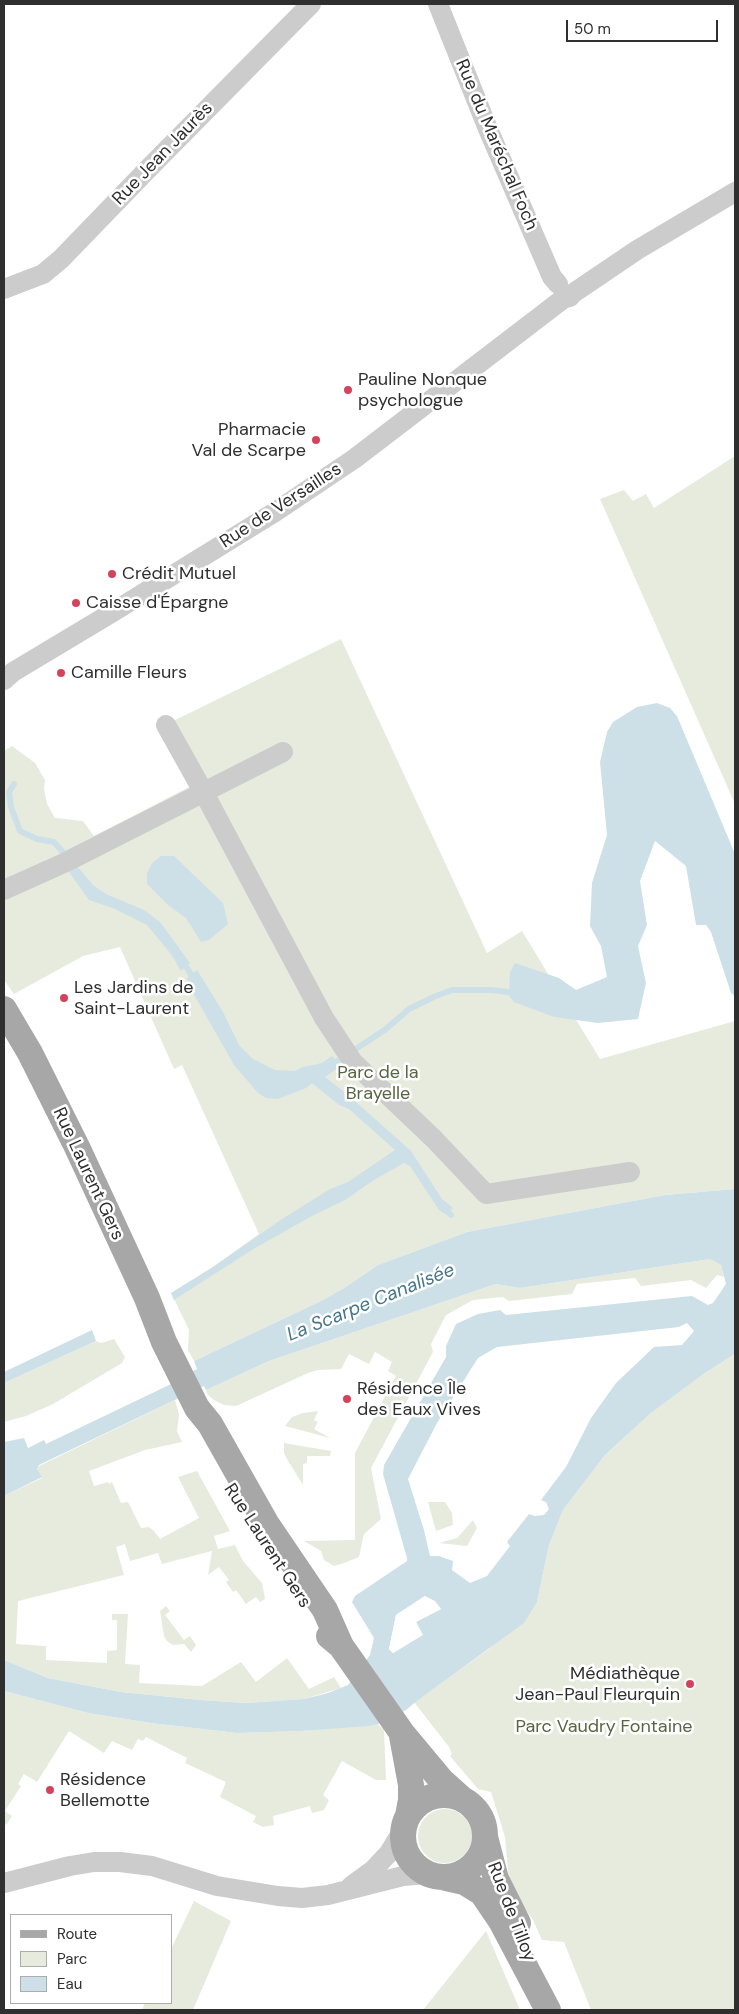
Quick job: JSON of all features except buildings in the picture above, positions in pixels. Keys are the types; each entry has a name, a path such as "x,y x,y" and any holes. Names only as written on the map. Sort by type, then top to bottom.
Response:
{"main road":[{"name":"Rue Laurent Gers","path":"4,1009 30,1053 77,1147 147,1298 165,1346"},
{"name":"Rue Laurent Gers","path":"4,1031 28,1076 120,1270 165,1346 197,1408 201,1428 242,1514 304,1604 326,1633 341,1646 396,1725 442,1781 462,1799"},
{"name":"Rue Laurent Gers","path":"396,1725 410,1775 411,1800 406,1823"},
{"path":"434,1796 462,1799 478,1812 484,1826 485,1836 482,1851 474,1864 457,1875 435,1875 415,1865 408,1856 403,1841 406,1823 417,1805 434,1796"},
{"name":"Rue de Tilloy","path":"485,1836 496,1878 518,1923 543,1999"},
{"name":"Rue de Tilloy","path":"435,1875 464,1882 482,1893 501,1921 543,1999"}],"street":[{"name":"Rue Jean Jaurès","path":"4,289 43,274 61,259 311,4"},
{"name":"Rue du Maréchal Foch","path":"438,4 488,129 552,276 563,291"},
{"name":"Rue de Versailles","path":"7,676 275,512 345,465 469,369 546,314 563,291 604,273 637,250 735,192"},
{"path":"166,725 324,1018 352,1062 434,1139 486,1194 630,1172"},
{"path":"4,890 70,860 283,752"},
{"path":"340,1892 373,1870 394,1846 406,1823"},
{"path":"4,1883 70,1866 94,1862 120,1862 152,1866 217,1886 278,1896 314,1897 403,1876 435,1875"}],"green space":[{"path":"735,456 735,804 600,499 624,490 633,501 646,494 654,508"},
{"name":"Parc de la Brayelle","path":"341,639 487,953 522,931 600,1059 735,1021 735,1189 665,1195 467,1232 378,1265 321,1301 194,1361 188,1350 189,1330 171,1293 213,1267 259,1234 182,1065 174,1069 120,947 83,956 14,994 4,980 4,751 12,746 35,763 45,780 44,789 47,804 55,818 83,821 94,836 191,786 171,722"},
{"path":"710,1259 721,1265 724,1277 717,1275 706,1288 691,1280 641,1286 635,1278 577,1284 572,1294 509,1301 503,1297 473,1300 446,1315 431,1344 433,1352 371,1468 381,1519 364,1534 359,1557 334,1566 324,1560 321,1551 304,1541 355,1540 355,1453 396,1376 388,1371 392,1362 375,1352 369,1364 349,1354 341,1369 318,1370 308,1373 236,1406 224,1405 207,1394 206,1390 269,1361 496,1284 520,1288"},
{"path":"114,1339 125,1357 122,1363 53,1404 26,1416 4,1422 4,1383 96,1341 101,1343"},
{"name":"Parc Vaudry Fontaine","path":"735,1354 735,2010 591,2010 564,1942 542,1940 533,1920 518,1899 509,1880 505,1837 491,1792 478,1789 450,1756 452,1754 449,1747 414,1702 489,1649 537,1602 549,1545 563,1510 605,1455 651,1413 705,1373"},
{"path":"175,1400 179,1415 177,1431 182,1442 145,1450 89,1471 94,1486 112,1482 121,1503 128,1502 141,1528 149,1527 160,1539 199,1518 178,1477 197,1471 230,1531 214,1536 218,1549 235,1545 243,1561 262,1583 265,1599 260,1602 256,1597 246,1604 236,1590 233,1592 226,1582 229,1580 219,1567 208,1575 212,1551 162,1564 158,1553 130,1561 125,1544 116,1547 124,1575 18,1601 16,1644 46,1646 46,1660 107,1663 107,1651 117,1650 117,1620 112,1620 112,1614 128,1614 125,1664 140,1665 139,1683 202,1686 241,1662 256,1682 287,1658 309,1689 334,1677 341,1688 304,1699 246,1703 201,1700 121,1692 48,1678 4,1660 4,1496 42,1478 37,1469 39,1466"},
{"path":"318,1411 314,1420 318,1422 314,1429 330,1438 285,1426 292,1417"},
{"path":"284,1443 331,1451 330,1456 307,1456 307,1463 303,1464 303,1485 284,1453"},
{"path":"428,1502 445,1502 452,1513 453,1525 436,1531"},
{"path":"473,1520 477,1528 467,1546 439,1543 457,1538"},
{"path":"166,1606 170,1611 165,1615 184,1640 190,1636 196,1645 191,1652 184,1644 173,1645 164,1636 160,1611"},
{"path":"4,1691 88,1713 151,1723 237,1733 301,1731 378,1724 384,1730 386,1780 376,1780 342,1761 323,1795 329,1800 324,1810 312,1813 310,1806 273,1816 274,1825 263,1827 253,1822 256,1816 220,1797 226,1782 185,1763 187,1758 146,1737 143,1741 138,1739 132,1750 112,1741 104,1753 69,1731 37,1782 24,1774 18,1784 21,1786 5,1811 12,1816 7,1824 4,1825"},
{"path":"445,1809 455,1811 464,1817 470,1826 472,1836 470,1846 464,1855 455,1861 445,1863 435,1861 426,1855 420,1846 418,1836 420,1826 426,1817 435,1811"},
{"path":"194,1901 231,1921 193,2010 142,2010 145,2004 172,2004 172,1947"},
{"path":"486,1931 520,2010 423,2010"}],"water":[{"path":"657,703 670,708 677,716 735,854 735,996 731,993 711,932 706,925 696,925 686,866 655,841 640,881 647,925 638,946 646,983 638,1019 598,1023 554,1017 514,1002 509,996 510,972 515,963 559,978 576,990 607,977 601,946 590,926 592,883 607,835 600,762 607,732 613,722 637,707"},
{"path":"161,856 174,856 223,903 228,924 209,940 201,942 186,918 168,905 147,884 147,873 152,863"},
{"path":"77,866 93,885 106,894 144,910 160,922 190,963 181,971 171,954 147,925 115,909 89,900 69,872"},
{"path":"197,970 223,1012 239,1045 253,1059 275,1070 295,1071 303,1067 322,1063 332,1056 338,1062 338,1068 325,1077 411,1151 442,1199 453,1208 445,1214 439,1210 410,1166 404,1163 374,1180 345,1200 255,1248 174,1300 171,1293 213,1267 282,1219 330,1189 348,1182 395,1150 349,1109 339,1105 312,1083 306,1088 278,1099 266,1098 258,1093 234,1065 192,991 187,978"},
{"name":"La Scarpe Canalisée","path":"735,1189 735,1354 705,1373 651,1413 605,1455 563,1510 549,1545 537,1602 524,1623 406,1710 378,1724 369,1726 237,1733 151,1723 88,1713 4,1691 4,1660 48,1678 121,1692 201,1700 246,1703 304,1699 328,1693 348,1685 370,1655 374,1638 352,1602 355,1596 407,1561 383,1474 384,1465 446,1357 446,1346 456,1324 478,1314 500,1310 506,1315 692,1296 708,1305 713,1303 726,1284 721,1265 710,1259 520,1288 496,1284 269,1361 206,1390 204,1386 39,1465 37,1469 42,1477 4,1496 4,1442 24,1438 28,1448 44,1440 46,1444 169,1385 197,1369 194,1361 321,1301 378,1265 467,1232 665,1195","holes":["687,1323 694,1331 682,1345 654,1347 616,1383 591,1418 566,1467 541,1500 546,1502 549,1509 544,1515 535,1516 529,1514 507,1542 510,1546 487,1576 470,1583 452,1570 453,1561 439,1556 430,1556 408,1479 437,1423 478,1358 497,1347 679,1327","425,1596 441,1609 416,1622 422,1635 393,1653 389,1649 396,1615"]},
{"path":"92,1330 96,1341 4,1383 4,1372"}],"pier":[{"path":"425,1596 435,1601 441,1609 416,1622 423,1635 393,1653 389,1649 396,1615","holes":["426,1599 437,1608 414,1620 413,1623 419,1634 393,1650 398,1617"]}],"waterway":[{"path":"14,784 9,792 11,807 20,831 37,839 54,842 68,858"},
{"path":"182,960 195,981"},
{"path":"330,1066 386,1029 409,1009 436,996 452,990 491,990 517,993"},
{"path":"442,1206 451,1215"}],"place":[{"name":"Pauline Nonque psychologue","path":"348,390"},
{"name":"Pharmacie Val de Scarpe","path":"316,440"},
{"name":"Crédit Mutuel","path":"112,574"},
{"name":"Caisse d'Épargne","path":"76,603"},
{"name":"Camille Fleurs","path":"61,673"},
{"name":"Les Jardins de Saint-Laurent","path":"64,998"},
{"name":"Résidence Île des Eaux Vives","path":"347,1399"},
{"name":"Médiathèque Jean-Paul Fleurquin","path":"690,1684"},
{"name":"Résidence Bellemotte","path":"50,1790"}]}
